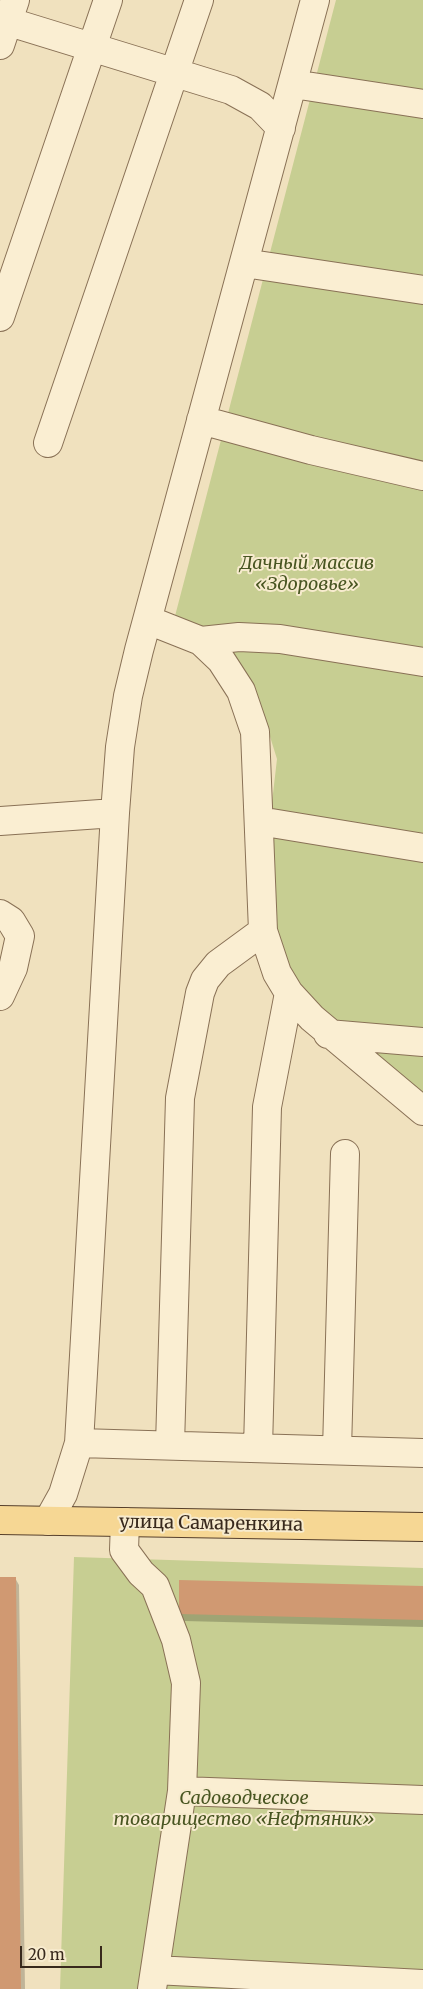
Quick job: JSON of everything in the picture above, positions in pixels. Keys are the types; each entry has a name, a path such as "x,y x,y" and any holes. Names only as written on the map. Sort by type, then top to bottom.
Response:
{"main road":[{"name":"улица Самаренкина","path":"0,1520 423,1527"}],"lane":[{"path":"0,317 108,0"},
{"path":"48,443 199,0"},
{"path":"48,1521 62,1494 79,1443 115,813 120,746 128,696 315,0"},
{"path":"6,22 231,90 260,106 280,128"},
{"path":"293,84 423,104"},
{"path":"244,263 423,290"},
{"path":"201,420 311,450 423,476"},
{"path":"148,620 202,641 221,660 241,691 255,732 263,931 277,973 288,993 328,1034 423,1111"},
{"path":"202,641 239,637 280,639 423,662"},
{"path":"0,821 115,813"},
{"path":"259,821 423,848"},
{"path":"0,914 10,921 20,936 13,968 0,996"},
{"path":"170,1446 180,1098 204,980 218,964 263,931"},
{"path":"258,1448 267,1107 288,993"},
{"path":"328,1034 423,1042"},
{"path":"337,1450 345,1154"},
{"path":"79,1443 423,1453"},
{"path":"125,1522 124,1550 140,1574 156,1586 176,1640 186,1683 182,1791 153,1980 423,1984"},
{"path":"182,1791 423,1800"}],"green space":[{"name":"Дачный массив «Здоровье»","path":"336,0 423,0 423,1101 304,994 281,953 265,863 277,759 262,711 222,655 169,639"},
{"name":"Садоводческое товарищество «Нефтяник»","path":"74,1557 423,1568 423,1989 60,1989"}],"building":[{"path":"0,1577 16,1577 21,1989 0,1989"},
{"path":"179,1580 423,1586 423,1620 179,1614"}]}
